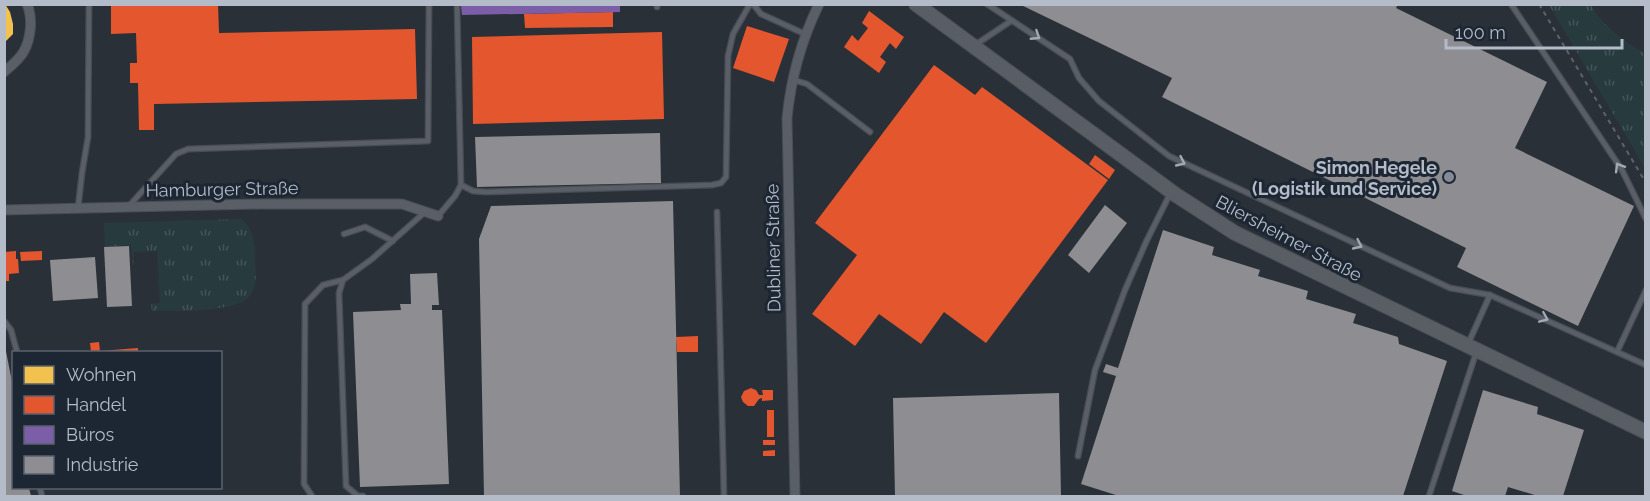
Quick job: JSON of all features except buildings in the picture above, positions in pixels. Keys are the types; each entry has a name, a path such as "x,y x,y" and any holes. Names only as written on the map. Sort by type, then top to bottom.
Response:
{"street":[{"path":"4,72 24,52 30,33 30,11 27,4"},
{"name":"Dubliner Straße","path":"795,496 787,118 793,80 805,34 819,4"},
{"name":"Bliersheimer Straße","path":"916,4 1171,192 1235,233 1646,432"},
{"name":"Hamburger Straße","path":"4,210 261,204 402,204 438,216"}],"lane":[{"path":"78,208 88,137 89,4"},
{"path":"128,207 176,154 188,149 428,141 429,4"},
{"path":"438,216 461,185 457,4"},
{"path":"461,185 473,191 486,192 700,186 721,183 726,177 728,56 733,34 751,4 761,14 805,34"},
{"path":"987,4 1070,59 1079,78 1099,101 1169,156 1450,288 1490,295 1646,365"},
{"path":"1511,4 1622,170 1646,219"},
{"path":"973,46 1011,21"},
{"path":"793,80 807,84 870,132"},
{"path":"1078,456 1095,370 1125,290 1171,192"},
{"path":"312,496 304,484 305,304 323,285 343,280 393,241 425,212"},
{"path":"717,212 724,496"},
{"path":"344,234 365,227 393,241"},
{"path":"343,280 339,294 346,486 358,496"},
{"path":"1617,352 1646,290"},
{"path":"1429,496 1490,295"},
{"path":"1638,307 1646,310"},
{"path":"4,321 10,330 17,351"},
{"path":"352,496 363,496"}],"path":[{"path":"1539,4 1646,183"}],"green space":[{"path":"1549,5 1591,5 1608,27 1645,54 1645,168"},
{"path":"242,219 250,229 253,239 256,275 254,286 251,294 244,300 220,308 152,311 151,304 160,303 157,251 134,252 133,267 131,245 105,247 104,223"}],"place":[{"name":"Simon Hegele (Logistik und Service)","path":"1449,177"}]}
